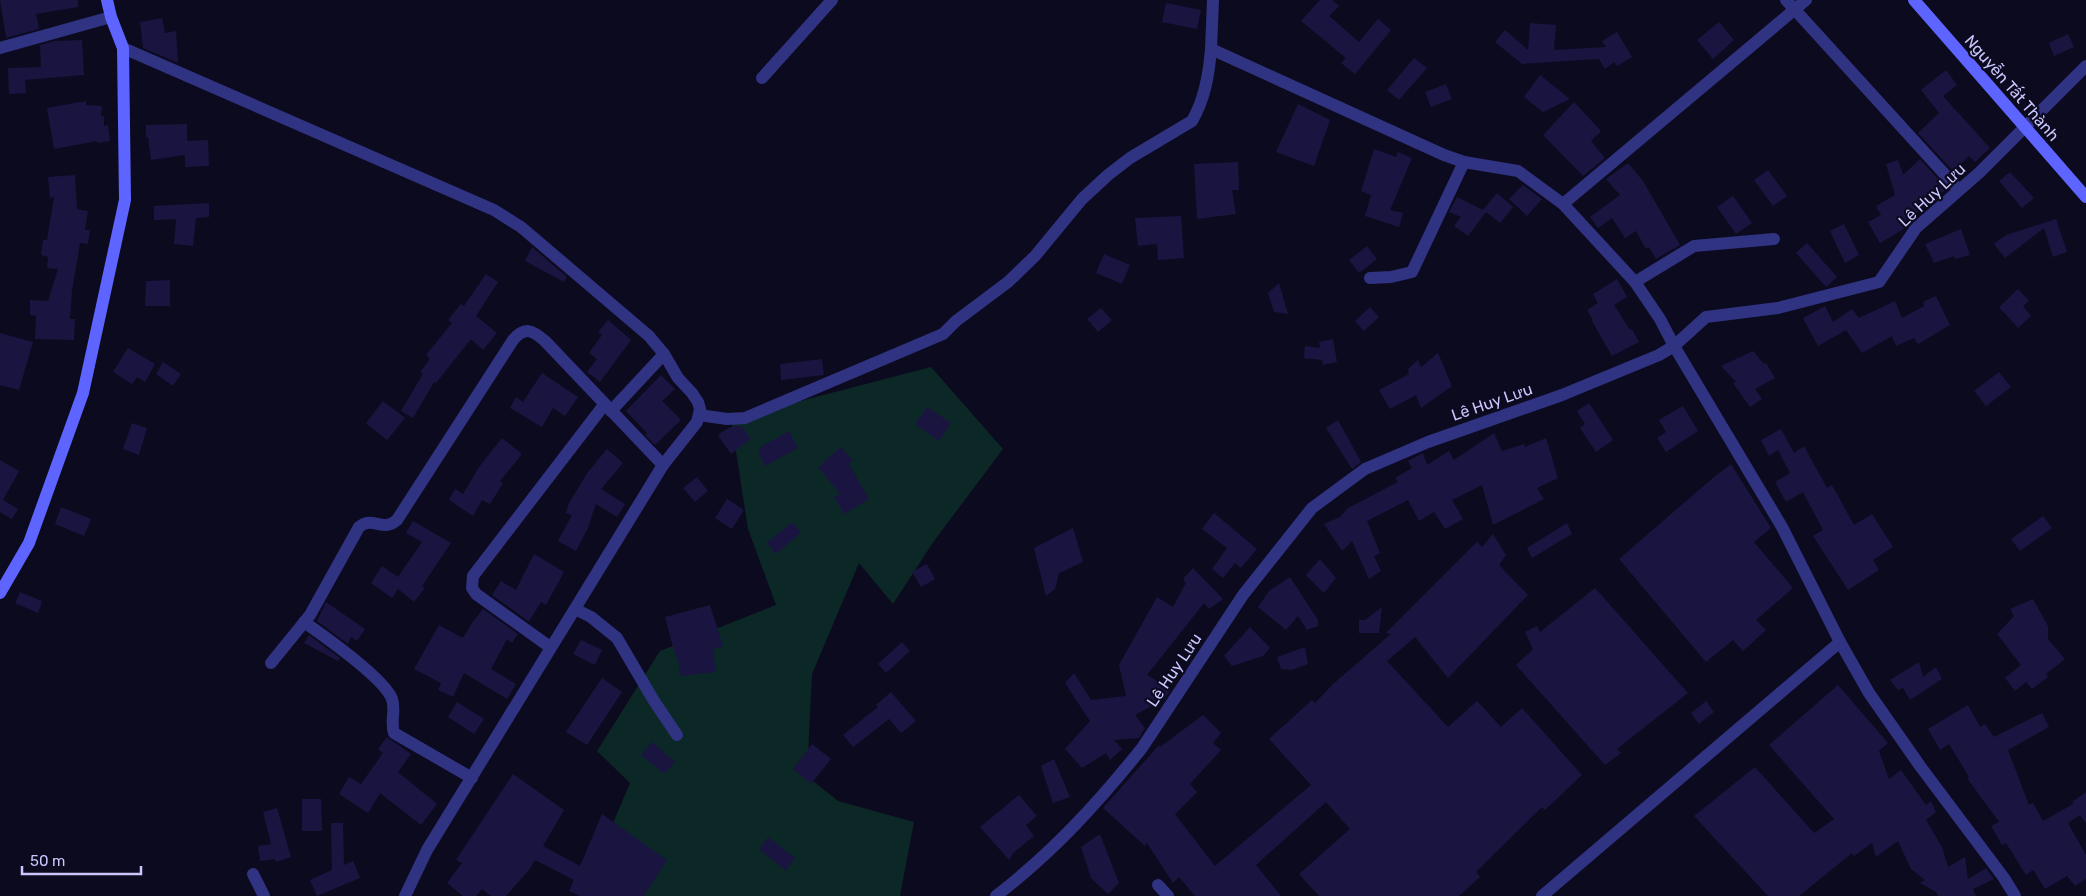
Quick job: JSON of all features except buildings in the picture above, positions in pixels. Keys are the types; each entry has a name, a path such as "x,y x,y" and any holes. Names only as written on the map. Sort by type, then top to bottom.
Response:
{"main road":[{"path":"0,593 29,543 83,393 125,200 123,48 111,17 107,0"},
{"name":"Nguyễn Tất Thành","path":"1914,0 2086,197"}],"street":[{"path":"762,78 832,0"},
{"path":"699,415 727,419 745,418 943,334 956,321 1008,282 1035,256 1082,199 1108,175 1130,158 1192,121 1209,78 1212,49 1213,0"},
{"path":"1786,0 1959,190"},
{"path":"1563,204 1806,0"},
{"path":"0,48 111,17"},
{"path":"123,48 409,172 508,218 649,336 664,354 678,378 698,402 699,415 692,430 663,465 550,647 427,850 404,896"},
{"path":"1212,49 1464,162 1518,171 1563,204 1635,282 1660,319 1674,346 1782,527 1840,642 1869,693 1920,766 2004,878 2014,896"},
{"name":"Lê Huy Lưu","path":"996,896 1028,871 1066,836 1131,762 1243,595 1312,508 1365,469 1428,442 1562,395 1659,355 1674,346 1706,317 1778,308 1879,282 1916,228 1980,172 2086,66"},
{"path":"1370,278 1391,277 1412,272 1464,162"},
{"path":"1635,282 1694,246 1774,240"},
{"path":"271,663 320,599 359,528 364,523 370,522 384,526 391,525 397,520 518,335 528,331 536,334 663,465"},
{"path":"550,647 476,594 472,588 473,576 607,408 664,354"},
{"path":"575,609 591,617 617,638 654,701 677,735"},
{"path":"304,622 347,653 388,691 394,705 392,728 394,733 472,778"},
{"path":"1542,896 1840,642"},
{"path":"254,874 264,896"},
{"path":"1158,885 1168,896"}],"green space":[{"path":"931,367 1003,449 934,541 893,604 859,563 812,674 807,776 838,801 914,822 900,896 582,896 630,783 597,751 660,651 776,605 748,529 731,419"}]}
